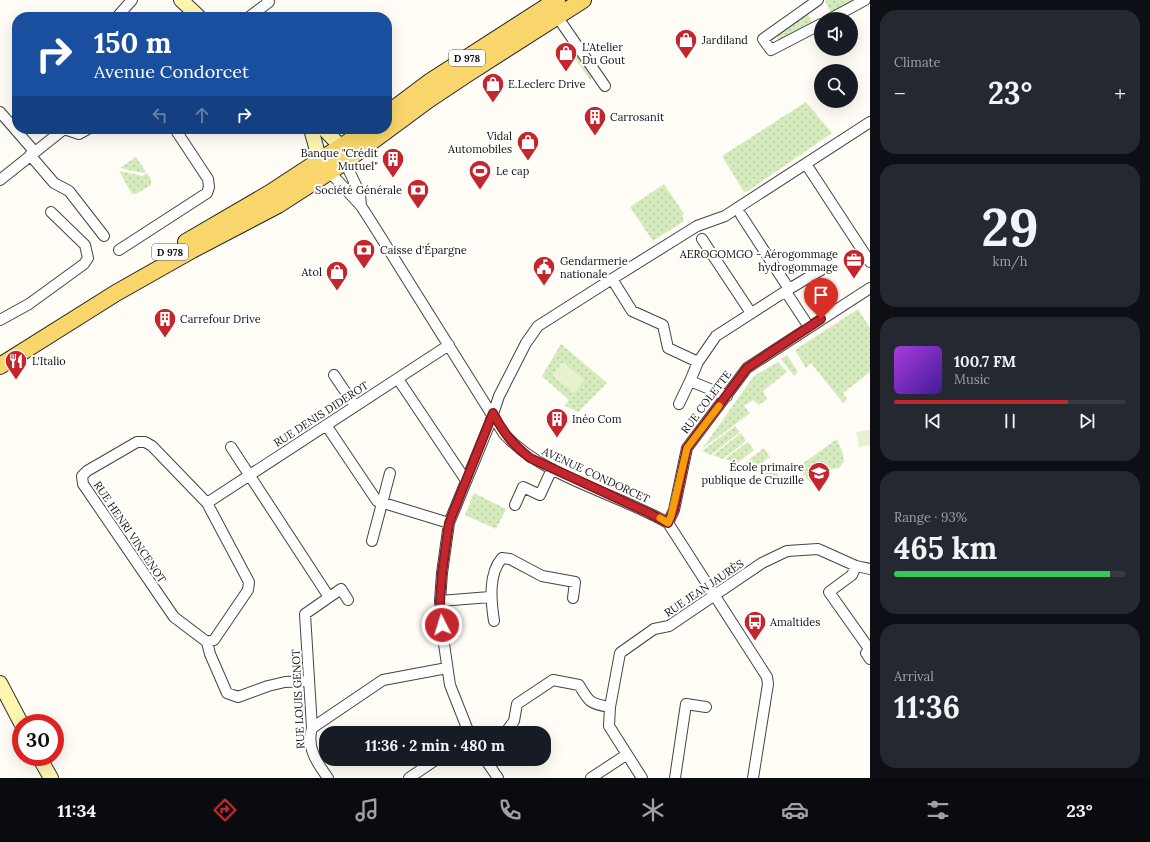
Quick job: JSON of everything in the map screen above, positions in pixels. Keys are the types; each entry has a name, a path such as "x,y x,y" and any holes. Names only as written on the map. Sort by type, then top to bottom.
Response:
{"main road":[{"name":"D 978","path":"392,110 431,81 552,6 583,0"},
{"name":"D 978","path":"392,123 433,97 552,6"},
{"name":"D 978","path":"343,155 363,134"},
{"name":"D 978","path":"0,357 55,321 270,193 325,166 376,134"},
{"name":"D 978","path":"0,366 116,293 192,250 278,205 325,166"}],"street":[{"path":"122,12 132,0"},
{"path":"181,0 193,12"},
{"path":"256,12 269,2 267,0"},
{"path":"814,28 771,50 762,39 818,0"},
{"path":"843,12 865,0"},
{"path":"552,6 605,86"},
{"path":"0,112 12,127"},
{"path":"466,726 450,685 446,668 440,601 442,573 449,523 465,479 499,396 516,361 538,326 697,226 725,216 870,122"},
{"path":"17,134 54,183 69,191 104,236"},
{"path":"0,180 57,134"},
{"path":"119,250 207,193 209,187 208,179 178,134"},
{"path":"313,134 325,166"},
{"path":"328,134 343,155"},
{"name":"AVENUE CONDORCET","path":"343,155 360,194 361,206"},
{"path":"806,164 870,262"},
{"name":"AVENUE CONDORCET","path":"325,166 361,206 493,413 504,434 517,448 530,458 552,469 668,523 767,677 768,684 753,778"},
{"path":"0,320 29,304 84,264 88,258 85,245 50,212"},
{"path":"741,215 809,327"},
{"path":"702,239 751,313"},
{"path":"679,404 698,362 716,336 821,270"},
{"path":"612,279 632,311 662,325 668,348 698,362"},
{"name":"RUE COLETTE","path":"668,523 674,510 687,448 747,368 870,288"},
{"name":"RUE DENIS DIDEROT","path":"207,503 449,345"},
{"path":"334,375 355,406"},
{"path":"398,378 465,479"},
{"path":"690,381 726,396"},
{"path":"326,425 373,498 382,504 449,523"},
{"name":"RUE HENRI VINCENOT","path":"137,442 146,442 152,446 207,503 249,582 248,590 214,640 207,642 174,617 83,484 82,476 87,471 137,442"},
{"path":"232,447 329,597 341,589 348,600"},
{"path":"515,504 523,487 540,495 552,469"},
{"path":"372,541 390,473"},
{"name":"RUE JEAN JAURÈS","path":"642,778 609,726 610,707 620,653 654,629 669,626 716,596 762,563 787,551 818,549 856,566 870,568"},
{"path":"494,621 490,597 497,564 502,558 510,559 542,576 575,582 573,598"},
{"path":"856,566 852,575 829,592 870,650 866,653 870,659"},
{"name":"RUE LOUIS GENOT","path":"328,778 313,756 310,734 312,728 305,614 329,597"},
{"path":"440,601 490,597"},
{"path":"207,642 210,654 224,688 233,696 238,697 252,690 285,682 309,681"},
{"path":"312,728 383,680 446,668"},
{"path":"511,726 514,722 517,704 553,680 579,684 590,702 595,705 610,707"},
{"path":"0,683 16,714"},
{"path":"675,778 686,704 706,707"},
{"path":"591,778 626,755"},
{"path":"45,766 51,778"},
{"path":"409,778 427,766"},
{"path":"490,766 498,778"}],"green space":[{"path":"825,0 860,0 839,12 830,12"},
{"path":"807,12 813,25 779,40 777,39 778,33"},
{"path":"569,46 591,75 591,81 568,49"},
{"path":"806,102 832,133 748,191 744,192 722,156"},
{"path":"136,157 146,172 143,173 120,168"},
{"path":"119,171 143,176 147,173 151,179 151,185 136,194 132,194"},
{"path":"664,184 684,214 682,216 684,221 653,241 630,207"},
{"path":"858,309 870,328 870,372 843,393 847,399 843,403 811,363 806,368 795,350"},
{"path":"561,344 607,383 578,412 565,406 569,400 542,376"},
{"path":"787,355 798,372 794,376 781,359"},
{"path":"778,362 787,372 763,391 767,399 759,405 753,400 744,406 750,413 702,449 754,376"},
{"path":"562,363 564,363 583,379 583,382 573,393 553,376"},
{"path":"735,426 740,432 711,455 702,451"},
{"path":"870,430 870,445 859,447 856,432"},
{"path":"741,433 746,441 723,459 713,455"},
{"path":"837,439 843,454 844,462 839,468 821,471 820,481 810,482 798,467"},
{"path":"748,442 754,450 736,464 725,459"},
{"path":"764,448 770,457 763,462 769,471 773,469 779,476 776,478 741,466"},
{"path":"474,493 506,509 496,529 465,515"}],"slow traffic":[{"path":"660,518 668,523 674,510 687,448 719,406"}],"place":[{"name":"Jardiland","path":"686,60"},
{"name":"L'Atelier Du Gout","path":"566,72"},
{"name":"E.Leclerc Drive","path":"493,104"},
{"name":"Carrosanit","path":"595,136"},
{"name":"Vidal Automobiles","path":"528,162"},
{"name":"Banque \"Crédit Mutuel\"","path":"393,178"},
{"name":"Le cap","path":"480,190"},
{"name":"Société Générale","path":"418,210"},
{"name":"Caisse d'Épargne","path":"364,270"},
{"name":"AEROGOMGO - Aérogommage hydrogommage","path":"854,280"},
{"name":"Gendarmerie nationale","path":"544,286"},
{"name":"Atol","path":"337,292"},
{"name":"Carrefour Drive","path":"165,338"},
{"name":"L'Italio","path":"16,380"},
{"name":"Inéo Com","path":"557,438"},
{"name":"École primaire publique de Cruzille","path":"819,492"},
{"name":"Amaltides","path":"755,642"}],"route":[{"path":"442,625 440,601 442,573 449,523 465,479 493,413 504,434 517,448 530,458 668,523 674,510 687,448 747,368 821,319"}]}
